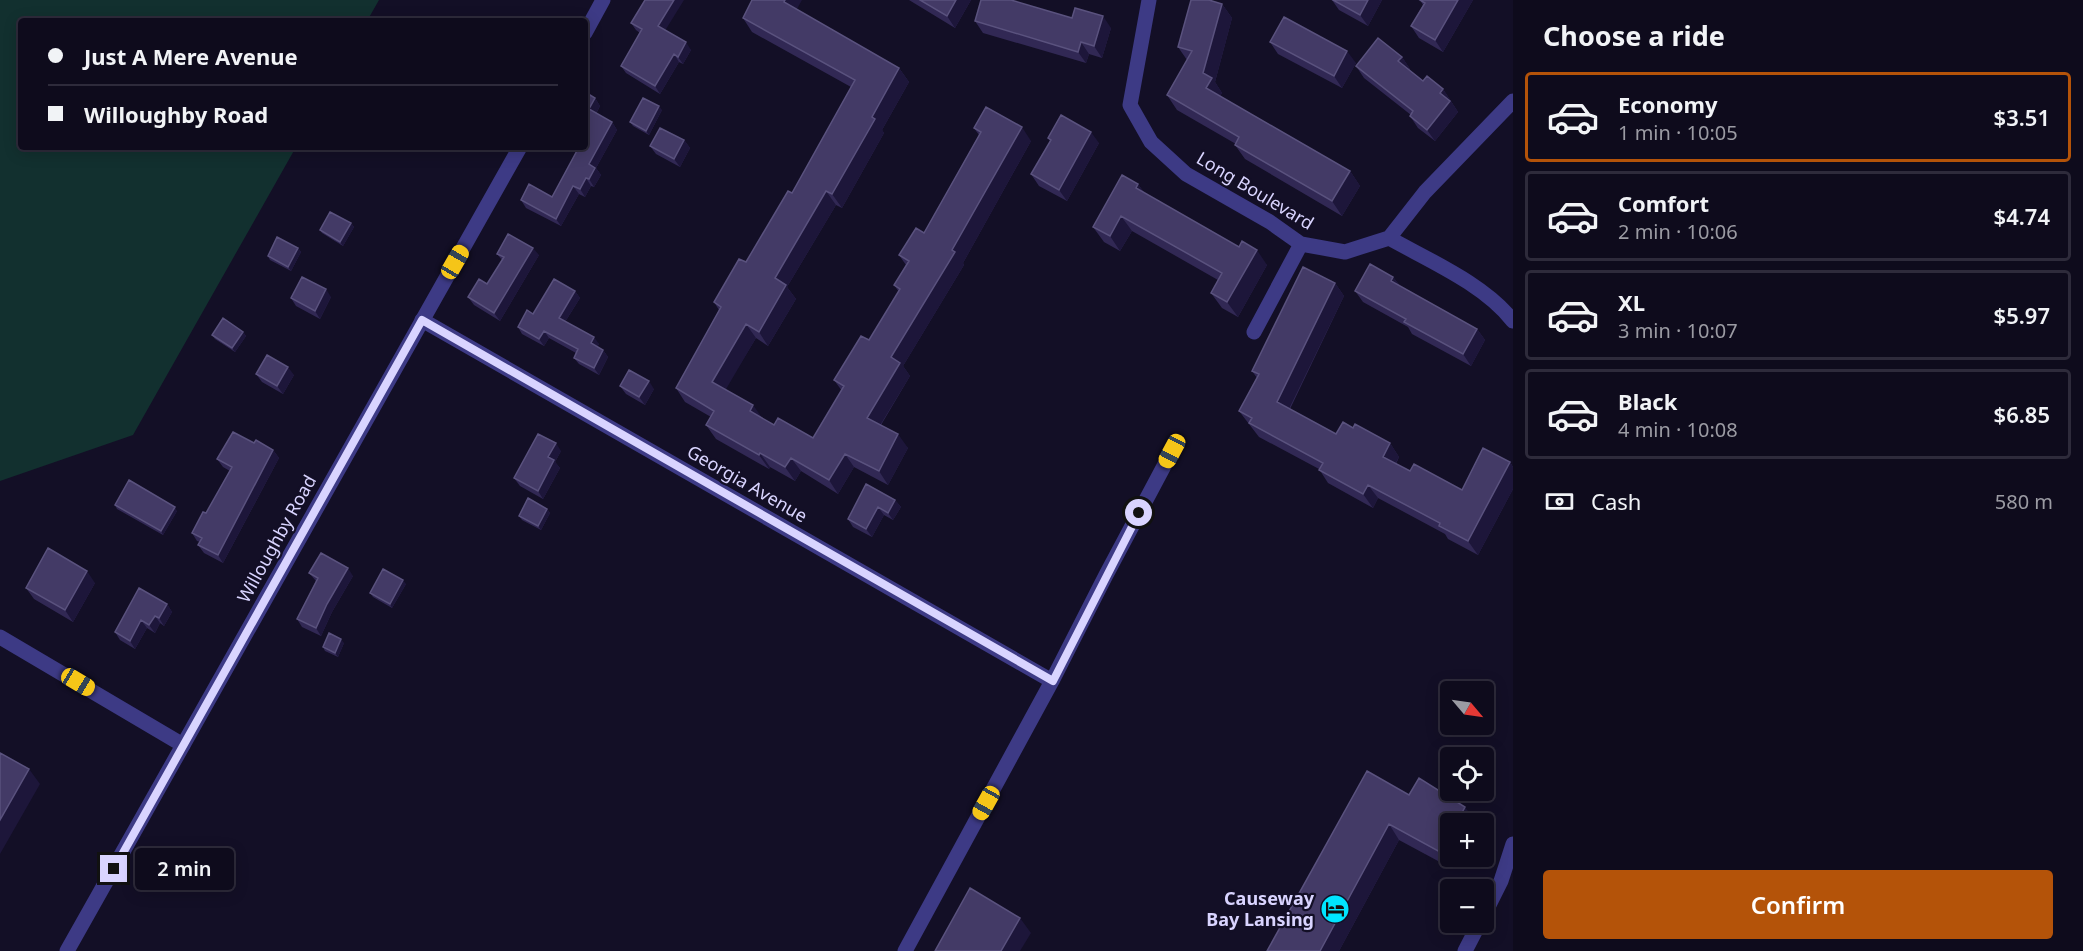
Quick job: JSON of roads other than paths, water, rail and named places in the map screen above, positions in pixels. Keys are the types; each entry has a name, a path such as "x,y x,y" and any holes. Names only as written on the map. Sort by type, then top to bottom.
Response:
{"street":[{"path":"588,28 603,0"},
{"name":"Long Boulevard","path":"1149,0 1130,105 1150,142 1186,174 1270,222 1301,244 1345,252 1389,238"},
{"path":"1513,100 1425,192 1389,238 1468,283 1502,307 1513,321"},
{"name":"Willoughby Road","path":"67,951 518,150"},
{"path":"1254,332 1301,244"},
{"name":"Georgia Avenue","path":"422,320 1053,681"},
{"path":"905,951 1053,681 1172,451"},
{"path":"0,637 183,745"},
{"path":"1494,895 1513,844"},
{"path":"1465,951 1474,933"}],"place":[{"name":"Causeway Bay Lansing","path":"1335,909"}]}
